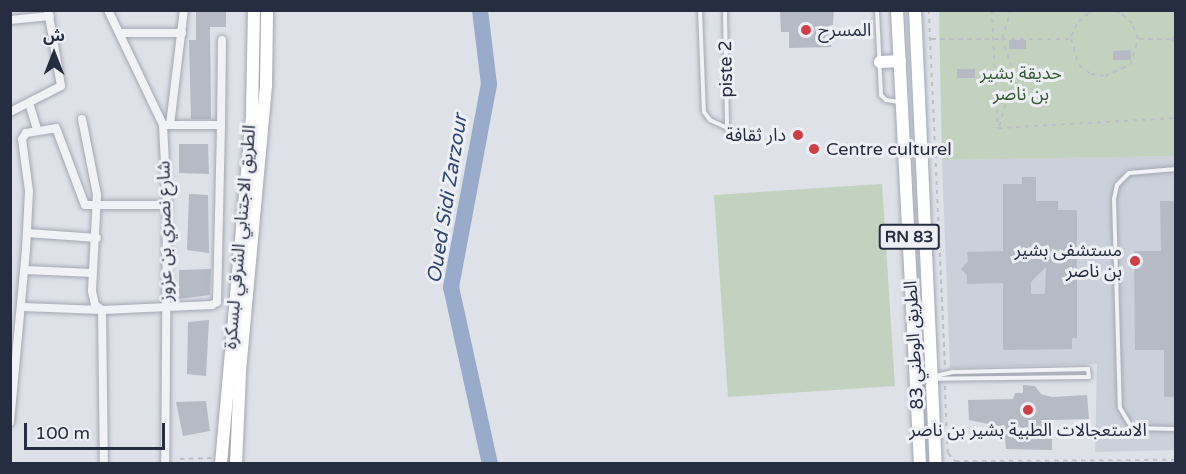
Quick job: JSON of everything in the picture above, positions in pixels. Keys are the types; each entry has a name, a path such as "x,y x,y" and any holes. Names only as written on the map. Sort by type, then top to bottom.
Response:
{"highway":[{"name":"الطريق الاجتنابي الشرقي لبسكرة","path":"221,463 252,114 254,10"},
{"name":"الطريق الاجتنابي الشرقي لبسكرة","path":"236,464 240,371 266,86 267,10"},
{"name":"الطريق الوطني 83","path":"897,10 920,464"},
{"name":"الطريق الوطني 83","path":"915,10 936,464"},
{"path":"880,62 900,61"}],"street":[{"name":"شارع نصري بن عزوز","path":"108,10 166,125 165,464"},
{"path":"184,10 166,125 221,125"},
{"path":"10,20 49,13 62,84 58,90 10,112"},
{"path":"120,33 182,33"},
{"path":"23,307 102,310 167,308 212,305 220,297 222,40"},
{"path":"29,103 37,130"},
{"path":"82,119 98,205 92,300 102,310 104,464"},
{"path":"10,422 23,307 29,191 22,139 37,130 56,128 82,202 98,205 167,205"},
{"path":"27,233 97,238"},
{"path":"25,270 93,273"}],"lane":[{"path":"700,10 703,109 707,118 744,136"},
{"name":"piste 2","path":"725,10 727,128"},
{"path":"878,10 881,96 886,100 902,102"},
{"path":"1176,169 1129,172 1117,185 1114,199 1120,408 1132,428 1176,429"},
{"path":"915,380 945,377 954,372 1088,369 1089,377 954,381 945,377"}],"path":[{"path":"929,10 948,453 955,461 1176,460"},
{"path":"992,10 998,128"},
{"path":"998,128 1014,76 1002,39 1011,10"},
{"path":"1100,10 1089,13 1077,24 1071,39 1079,65 1105,76 1130,65 1138,39 1132,24 1110,10"},
{"path":"1172,39 1176,35"},
{"path":"930,39 1071,39"},
{"path":"1138,39 1176,39"},
{"path":"1172,39 1176,43"},
{"path":"998,128 1176,118"}],"shaded area":[{"path":"1175,156 1175,450 1095,452 1097,364 950,368 942,160"}],"green space":[{"name":"حديقة بشير بن ناصر","path":"939,11 1175,11 1175,156 942,160"},
{"path":"882,184 895,386 728,397 714,195"}],"building":[{"path":"196,10 226,10 226,27 210,27 211,119 191,119 189,40 196,40"},
{"name":"المسرح","path":"780,10 834,10 831,47 789,48 789,32 781,32"},
{"path":"1009,40 1026,40 1026,49 1009,49"},
{"path":"1131,50 1131,60 1113,60 1113,51"},
{"path":"957,69 975,69 975,78 957,78"},
{"path":"179,144 208,144 209,174 179,173"},
{"path":"1022,177 1036,177 1036,201 1058,201 1058,210 1077,210 1077,338 1072,338 1072,349 1003,350 1003,283 967,284 967,275 961,269 968,261 967,252 1003,251 1003,184 1022,184","holes":["1046,267 1045,294 1031,294 1031,282"]},
{"path":"189,194 208,195 209,253 187,250"},
{"name":"مستشفى بشير بن ناصر","path":"1160,201 1176,201 1176,397 1164,397 1164,350 1135,350 1134,251 1161,251"},
{"path":"211,269 210,295 179,299 179,270"},
{"path":"209,320 206,376 187,374 188,322"},
{"name":"الاستعجالات الطبية بشير بن ناصر","path":"1023,385 1035,386 1041,394 1052,397 1087,395 1089,419 1052,420 1052,450 1006,449 1004,427 969,420 968,400 1013,399 1015,393 1023,393"},
{"path":"206,401 210,431 183,436 176,402"}],"waterway":[{"name":"Oued Sidi Zarzour","path":"480,10 489,84 451,287 490,464"}],"place":[{"name":"المسرح","path":"806,30"},
{"name":"دار ثقافة","path":"798,135"},
{"name":"Centre culturel","path":"814,149"},
{"name":"مستشفى بشير بن ناصر","path":"1135,261"},
{"name":"الاستعجالات الطبية بشير بن ناصر","path":"1028,410"}]}
